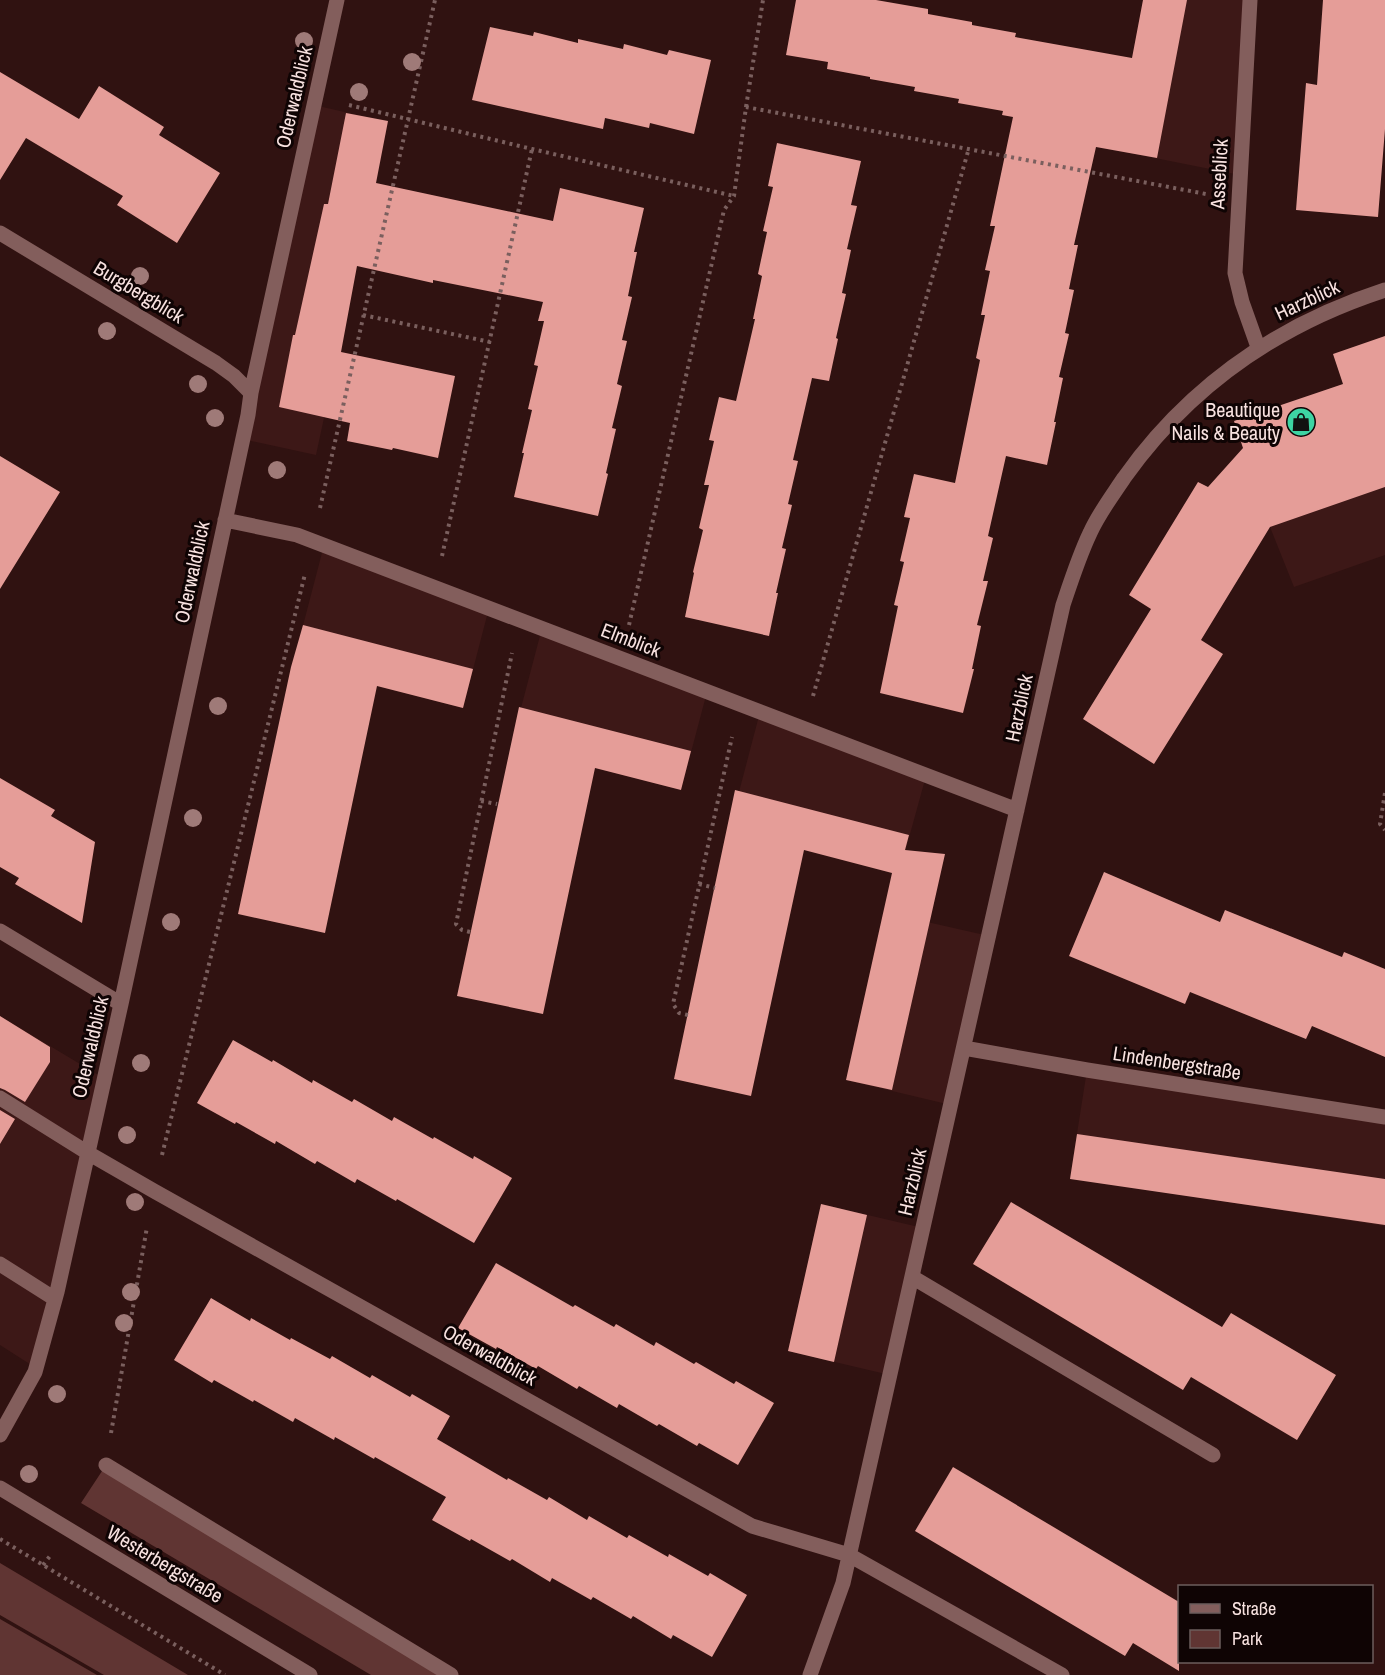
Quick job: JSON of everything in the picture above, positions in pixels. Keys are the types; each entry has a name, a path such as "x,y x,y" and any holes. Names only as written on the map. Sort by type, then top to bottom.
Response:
{"street":[{"name":"Oderwaldblick","path":"0,1435 35,1372 55,1299 121,1004 337,0"},
{"name":"Asseblick","path":"1250,0 1235,273 1242,302 1258,347"},
{"name":"Burgbergblick","path":"0,232 216,363 234,376 251,393"},
{"name":"Harzblick","path":"810,1675 843,1583 1063,605 1090,532 1136,461 1170,421 1214,379 1258,347 1315,317 1385,290"},
{"name":"Elmblick","path":"225,520 297,535 1017,810"},
{"path":"0,931 121,1004"},
{"name":"Lindenbergstraße","path":"964,1048 1098,1072 1385,1117"},
{"path":"0,1098 88,1153"},
{"name":"Oderwaldblick","path":"88,1153 752,1526 849,1555"},
{"path":"0,1264 55,1299"},
{"path":"912,1277 1213,1455"},
{"path":"106,1465 451,1675"},
{"name":"Westerbergstraße","path":"0,1488 310,1675"},
{"path":"849,1555 1062,1675"}],"path":[{"path":"106,1465 154,1191 313,541 435,0"},
{"path":"620,658 724,210 734,196 763,0"},
{"path":"316,97 734,196"},
{"path":"746,106 1191,192 1239,199"},
{"path":"804,729 969,148"},
{"path":"434,588 532,149"},
{"path":"363,315 490,342"},
{"path":"470,932 462,930 456,924 518,620"},
{"path":"688,1015 678,1013 673,1005 739,704"},
{"path":"1385,793 1380,824 1385,831"},
{"path":"481,801 498,804"},
{"path":"699,884 715,888"},
{"path":"43,1565 68,1530"},
{"path":"0,1539 225,1675"}],"shaded area":[{"path":"1143,0 1250,0 1240,175 1115,150"},
{"path":"314,105 388,122 316,455 242,439"},
{"path":"1385,487 1385,555 1294,587 1270,527"},
{"path":"324,545 489,608 463,708 293,664"},
{"path":"542,628 707,692 681,790 511,746"},
{"path":"760,712 926,776 899,874 729,830"},
{"path":"883,912 989,936 951,1105 846,1080"},
{"path":"0,1016 105,1079 36,1368 0,1345"},
{"path":"1087,1070 1385,1116 1385,1226 1070,1178"},
{"path":"821,1204 923,1228 890,1375 788,1351"}],"green space":[{"path":"106,1465 451,1675 371,1675 81,1503"},
{"path":"0,1563 188,1675 104,1675 0,1615"},
{"path":"0,1619 97,1675 0,1675"}],"building":[{"path":"796,0 876,0 928,9 928,14 1016,33 1015,37 1132,58 1143,0 1187,0 1157,158 1096,147 1074,245 1078,245 1069,289 1074,290 1065,333 1069,334 1059,377 1063,378 1047,465 1006,456 988,536 993,538 983,581 988,581 977,625 981,626 972,669 974,669 963,713 880,693 898,606 894,605 904,562 900,561 910,518 904,517 914,474 955,483 980,360 976,358 985,315 981,315 990,271 985,270 995,226 990,226 1013,117 1002,115 1003,111 958,103 959,99 914,91 915,87 827,69 828,62 786,55"},
{"path":"1323,0 1385,0 1385,129 1378,217 1296,210 1306,83 1317,85"},
{"path":"490,27 533,36 534,32 578,43 578,39 623,49 624,44 667,55 669,50 711,60 694,134 650,123 649,128 605,118 603,129 472,100"},
{"path":"0,72 79,119 99,86 164,127 159,135 220,173 177,243 117,205 123,196 26,138 0,180"},
{"path":"346,113 388,121 376,183 553,221 560,188 644,208 634,252 637,252 628,296 632,297 622,340 627,341 617,384 622,386 612,428 616,429 598,516 514,497 532,410 528,409 538,366 534,365 544,321 538,321 543,302 433,280 433,283 357,266 341,352 455,376 438,458 347,441 350,423 279,407 293,335 295,335 324,204 328,204"},
{"path":"777,143 861,161 851,205 857,206 847,249 851,250 842,293 846,294 836,338 838,339 829,381 812,378 793,460 798,461 788,504 792,505 782,548 786,549 769,636 685,617 703,530 699,528 709,485 704,485 714,441 709,440 719,397 736,401 755,319 753,319 762,276 758,274 767,232 763,231 773,187 768,186"},
{"path":"1385,336 1385,487 1270,527 1201,640 1223,654 1154,764 1083,719 1151,609 1129,595 1198,482 1208,487 1243,448 1234,421 1343,384 1333,354"},
{"path":"0,456 60,492 0,589"},
{"path":"303,625 473,669 463,708 377,686 325,933 238,914 291,667"},
{"path":"519,707 691,751 681,790 595,768 543,1014 457,996"},
{"path":"0,778 55,810 51,816 95,842 82,923 15,884 19,878 0,867"},
{"path":"735,790 909,835 905,850 945,854 892,1090 846,1080 892,873 804,850 751,1096 674,1079"},
{"path":"1104,872 1220,922 1225,910 1342,957 1344,952 1385,969 1385,1057 1312,1026 1306,1039 1190,992 1185,1004 1069,956"},
{"path":"0,1016 50,1047 50,1062 25,1102 0,1088"},
{"path":"233,1040 312,1083 313,1080 352,1102 354,1099 392,1121 394,1117 473,1159 474,1156 512,1178 474,1243 397,1199 396,1201 357,1179 355,1183 317,1161 315,1164 276,1141 275,1144 197,1103"},
{"path":"0,1110 15,1119 0,1144"},
{"path":"1077,1134 1385,1179 1385,1225 1070,1179"},
{"path":"1011,1202 1222,1327 1231,1313 1336,1375 1297,1440 1191,1377 1183,1390 973,1264"},
{"path":"821,1204 867,1215 834,1362 788,1351"},
{"path":"496,1263 573,1307 575,1305 614,1327 616,1324 654,1346 656,1342 734,1384 736,1381 774,1403 738,1465 699,1443 697,1446 619,1404 617,1408 579,1386 577,1389 538,1366 536,1369 458,1328"},
{"path":"211,1298 250,1321 251,1318 330,1359 332,1356 370,1378 372,1375 410,1397 412,1394 450,1416 437,1439 507,1480 508,1478 547,1500 549,1497 587,1520 589,1516 627,1538 629,1535 668,1557 669,1554 708,1576 710,1573 747,1595 712,1657 673,1635 671,1639 633,1616 631,1619 593,1597 591,1600 552,1578 550,1582 512,1559 510,1561 471,1539 470,1541 432,1520 446,1497 375,1457 374,1459 335,1437 334,1440 295,1418 293,1422 214,1380 212,1383 174,1360"},
{"path":"953,1467 1178,1601 1179,1671 1133,1643 1125,1656 915,1531"}],"place":[{"name":"Beautique Nails & Beauty","path":"1301,422"}]}
